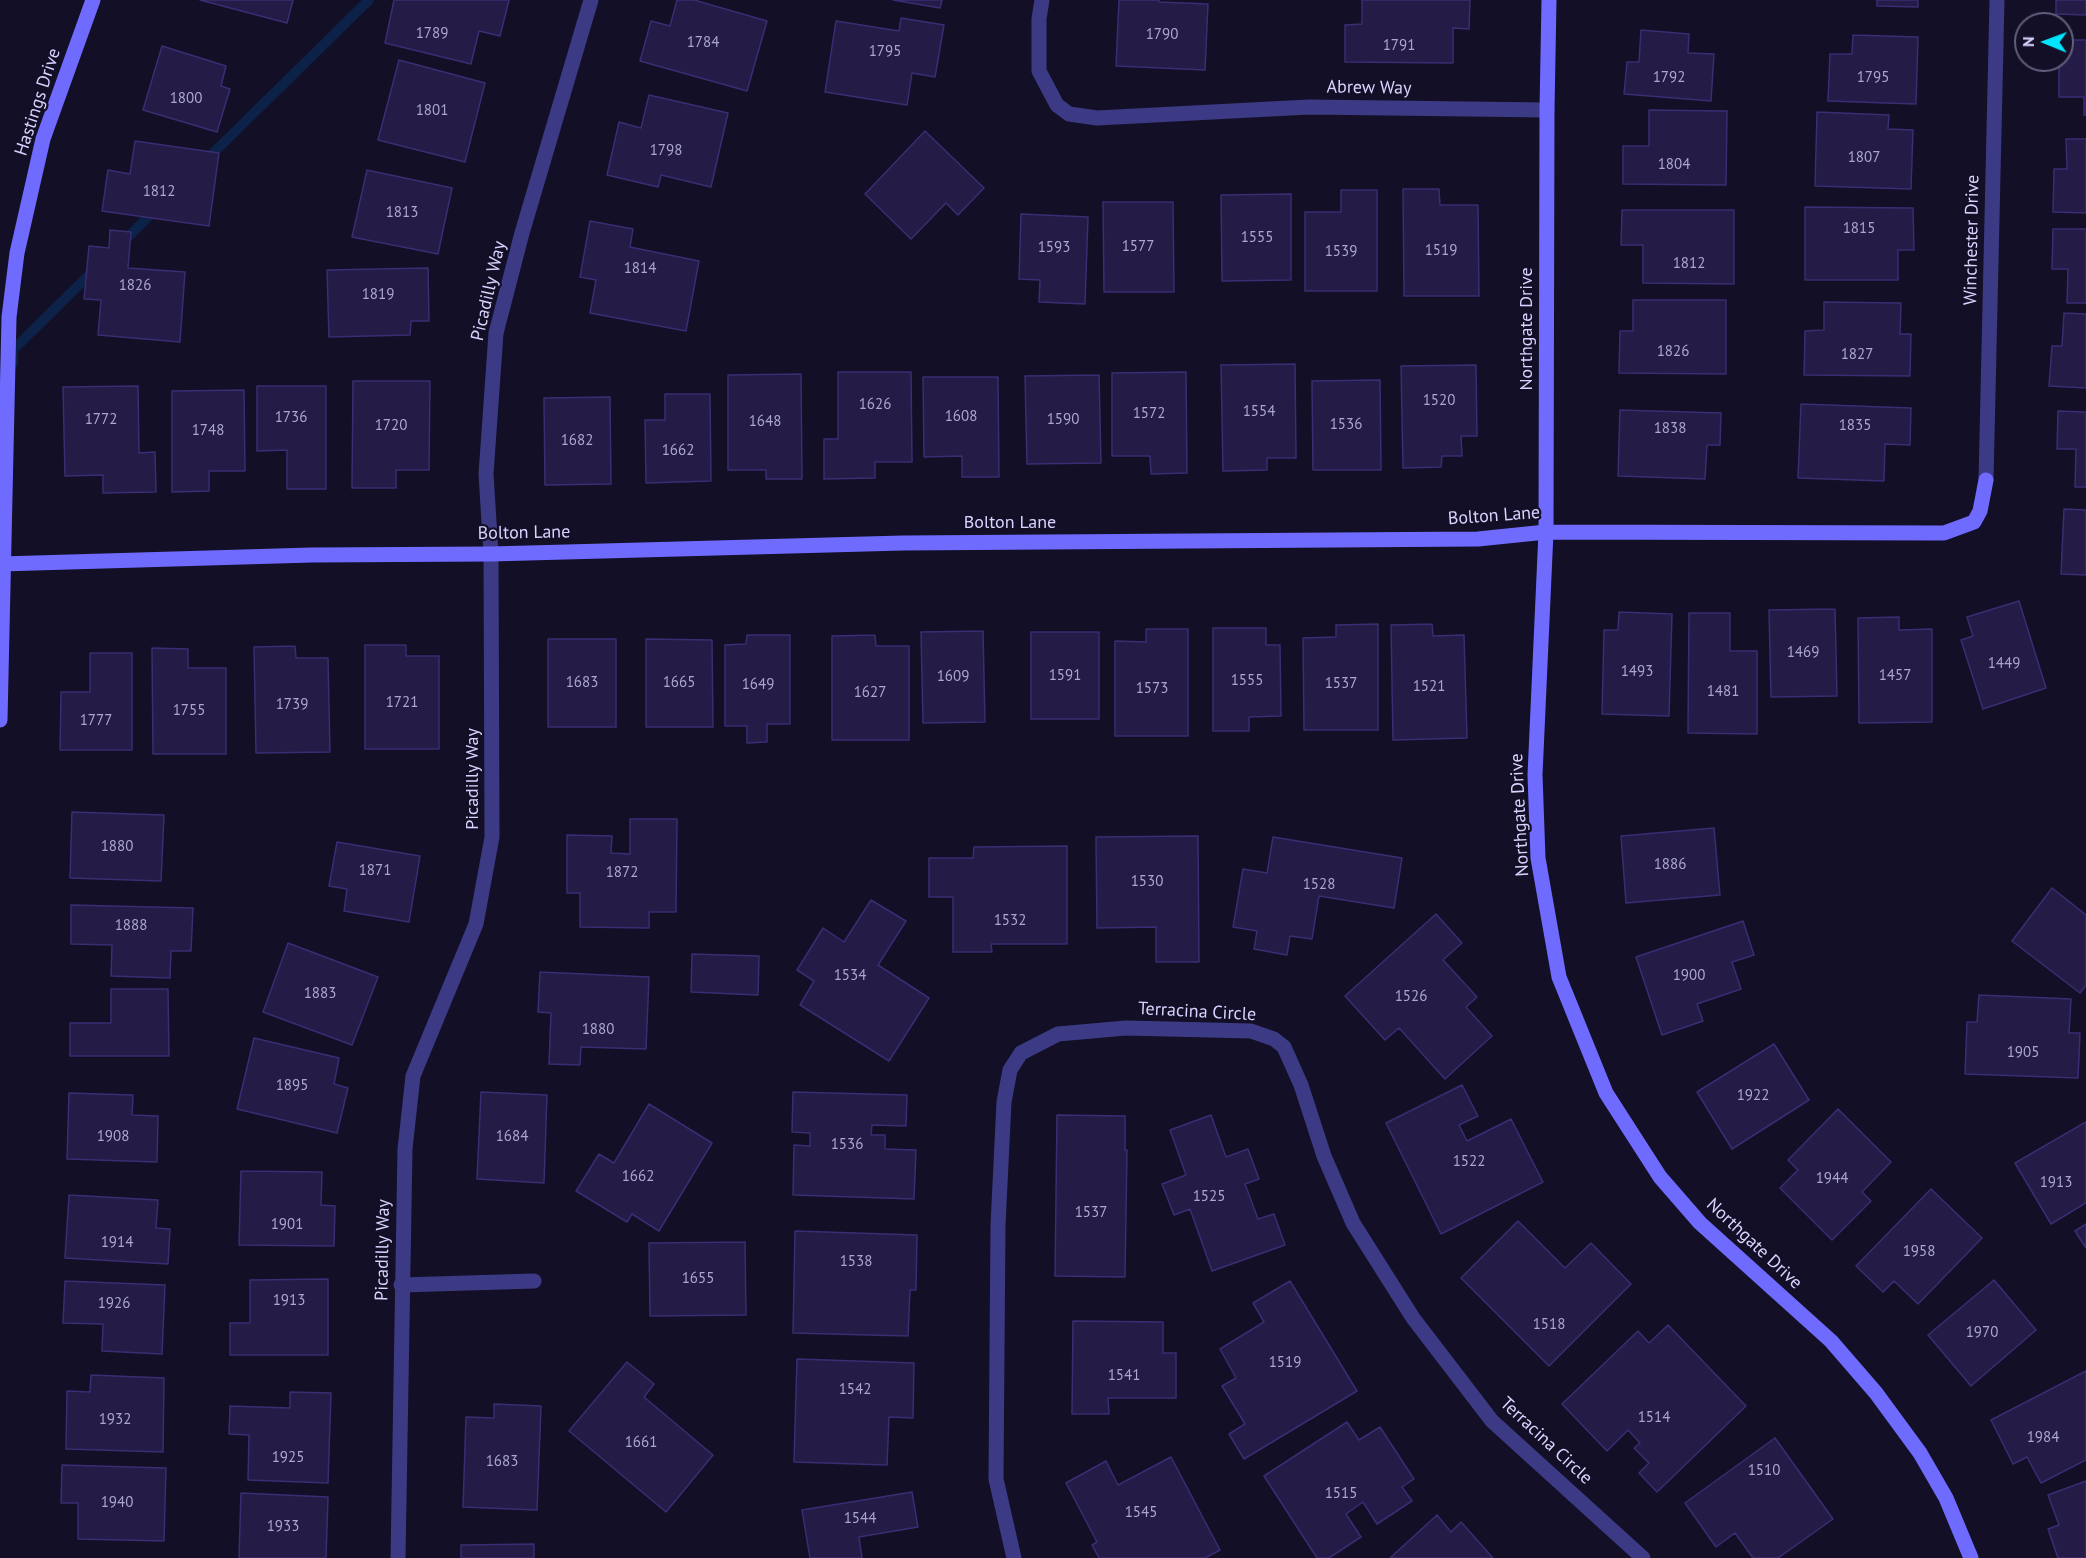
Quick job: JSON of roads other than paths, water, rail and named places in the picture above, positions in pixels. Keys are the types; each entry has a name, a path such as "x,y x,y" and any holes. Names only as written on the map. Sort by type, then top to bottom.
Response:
{"street":[{"name":"Hastings Drive","path":"0,720 1,564 9,317 16,253 43,139 93,0"},
{"name":"Picadilly Way","path":"398,1558 405,1149 413,1076 476,924 492,837 491,554 486,474 496,333 522,233 591,0"},
{"name":"Abrew Way","path":"1042,0 1039,19 1039,71 1057,105 1069,114 1096,117 1309,107 1547,110"},
{"name":"Northgate Drive","path":"1549,0 1546,532 1534,775 1538,858 1559,977 1606,1093 1660,1177 1700,1223 1831,1341 1876,1393 1920,1453 1946,1498 1971,1558"},
{"name":"Winchester Drive","path":"1986,480 1997,0"},
{"name":"Bolton Lane","path":"1,564 903,543 1478,539 1546,532 1944,533 1974,522 1980,511 1986,480"},
{"name":"Terracina Circle","path":"1014,1558 996,1479 998,1225 1005,1102 1010,1070 1021,1053 1058,1034 1125,1028 1251,1031 1274,1039 1284,1047 1301,1085 1324,1156 1353,1222 1413,1318 1492,1420 1643,1558"},
{"path":"401,1285 534,1281"}],"waterway":[{"path":"204,162 369,0"},
{"path":"121,244 157,208"},
{"path":"0,374 13,363 13,350 95,269"}]}
